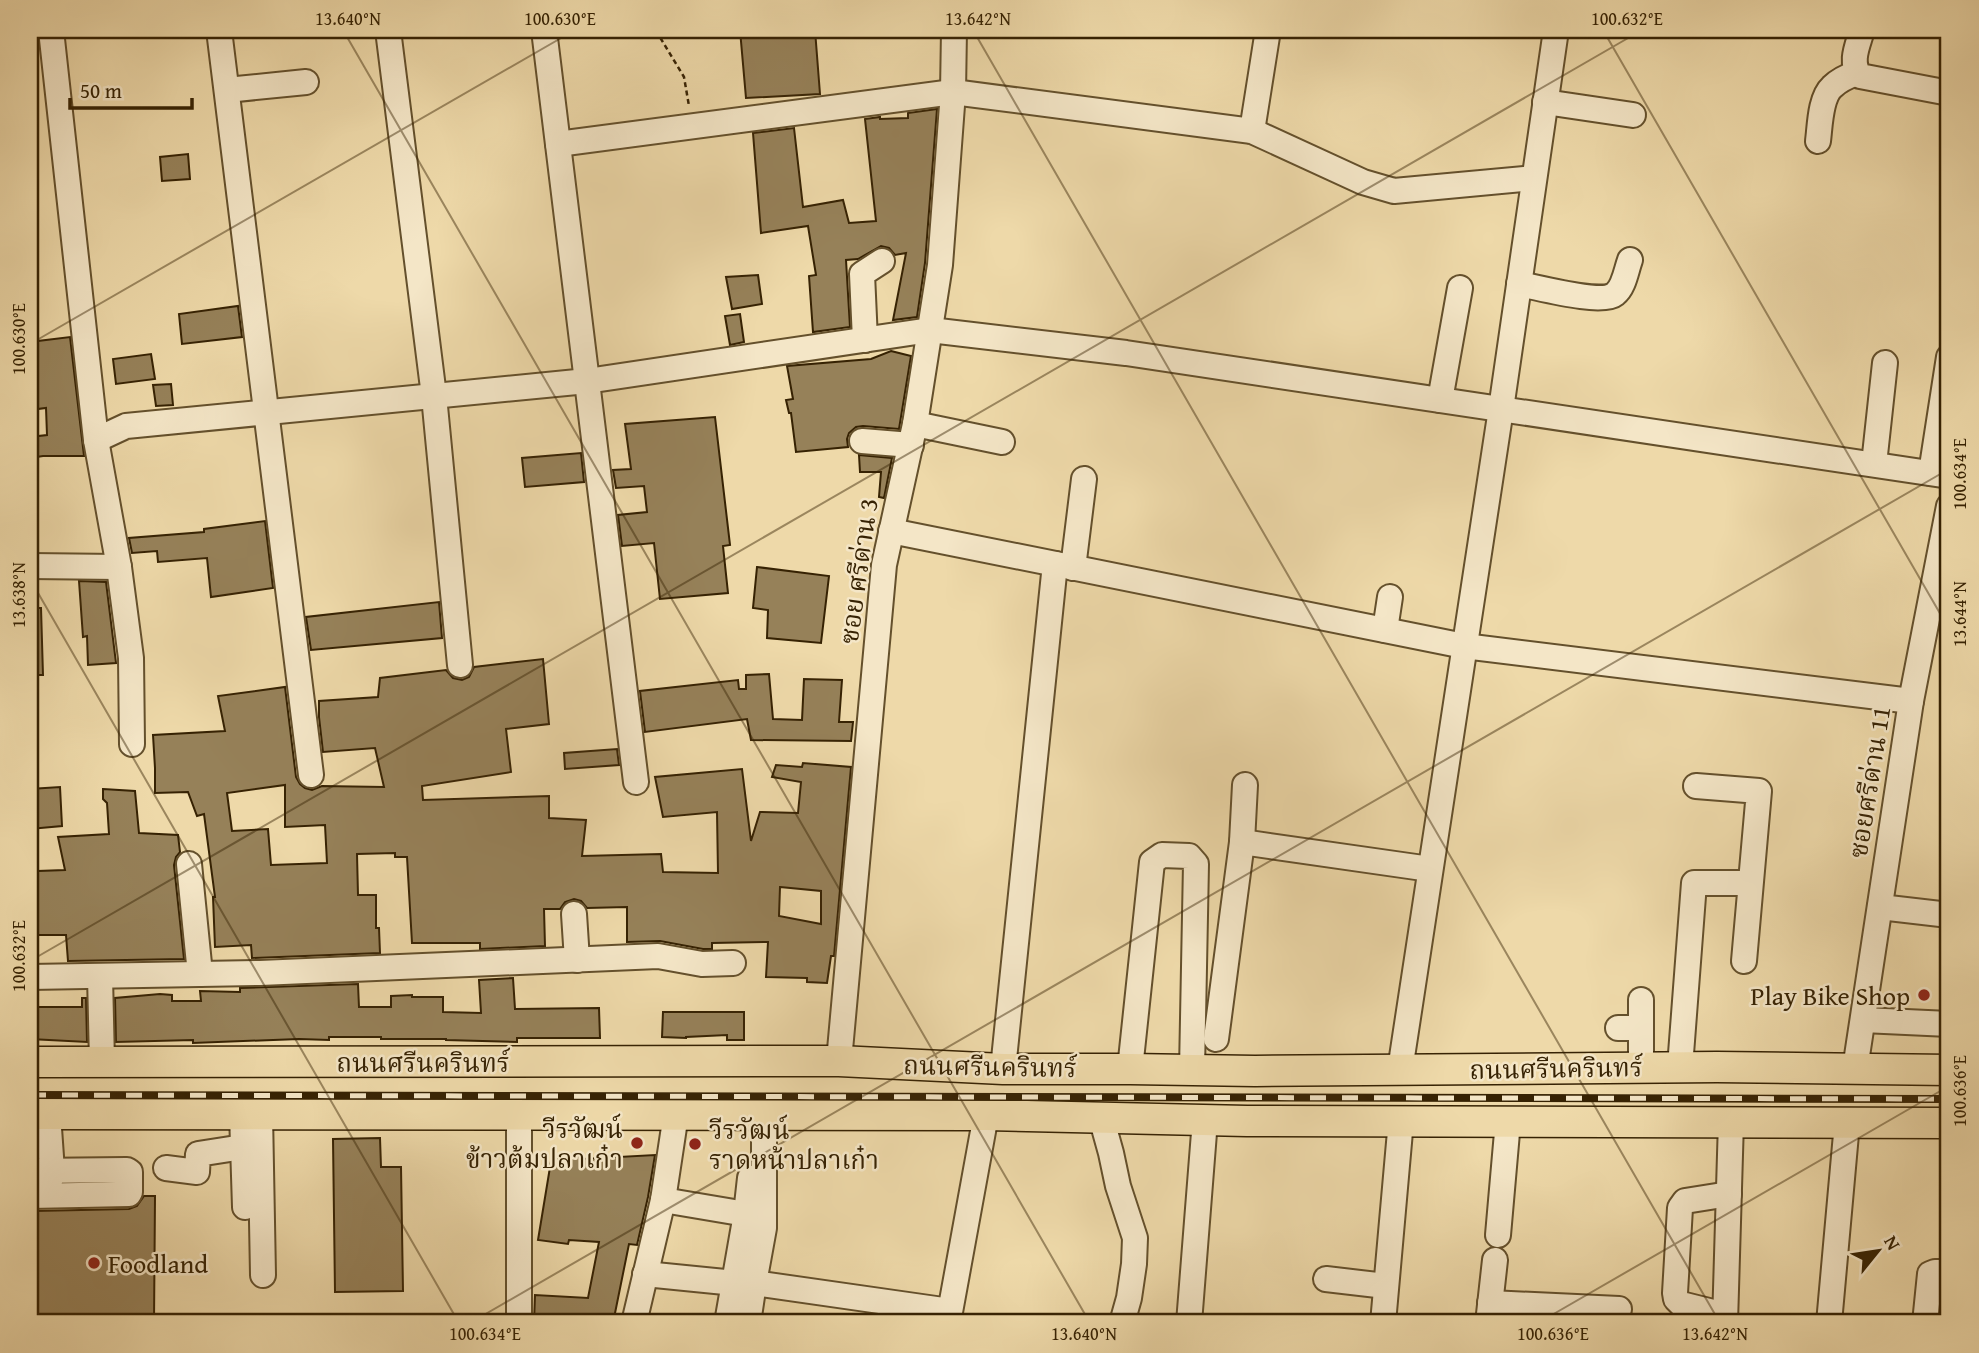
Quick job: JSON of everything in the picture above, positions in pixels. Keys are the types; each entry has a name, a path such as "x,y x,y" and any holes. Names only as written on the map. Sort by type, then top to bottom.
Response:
{"main road":[{"name":"ถนนศรีนครินทร์","path":"30,1062 839,1061 1003,1069 1255,1071 1680,1067 1949,1070"},
{"path":"993,1115 1003,1069"},
{"name":"ถนนศรีนครินทร์","path":"39,1114 993,1115 1205,1120 1949,1123"}],"street":[{"path":"51,30 96,440 120,567 131,658 132,744"},
{"path":"219,30 311,775"},
{"path":"388,30 434,396 460,665"},
{"path":"544,30 636,782"},
{"name":"ซอย ศรีด่าน 3","path":"839,1061 884,565 913,434 940,265 953,92 954,30"},
{"path":"1252,131 1268,30"},
{"path":"1400,1070 1556,30"},
{"path":"1862,30 1854,63 1860,76 1949,93"},
{"path":"1818,141 1830,88 1857,73"},
{"path":"227,90 306,82"},
{"path":"558,144 953,92 1252,131 1363,182 1394,191 1534,178"},
{"path":"1545,102 1633,115"},
{"path":"1519,284 1596,299 1612,297 1620,288 1630,260"},
{"path":"865,340 862,274 882,261"},
{"path":"1440,400 1460,288"},
{"path":"96,440 127,426 587,381 930,330 1126,353 1940,474 1949,357"},
{"path":"1874,464 1885,363"},
{"path":"862,441 913,434 1002,442"},
{"path":"1003,1069 1064,566 1084,479"},
{"name":"ซอยศรีด่าน 11","path":"1855,1069 1911,701 1949,506"},
{"path":"891,531 1064,566 1387,614 1439,625"},
{"path":"30,566 120,567"},
{"path":"1387,614 1464,646 1911,701"},
{"path":"1216,1039 1242,842 1245,785"},
{"path":"1696,786 1759,791 1744,961"},
{"path":"1242,842 1430,869"},
{"path":"1130,1069 1152,862 1162,855 1188,856 1196,864 1192,1070"},
{"path":"189,864 200,974"},
{"path":"1680,1067 1693,883 1750,883"},
{"path":"1880,907 1949,915"},
{"path":"574,914 577,960"},
{"path":"30,977 261,973 658,956 702,964 733,963"},
{"path":"100,976 102,1062"},
{"path":"1641,1067 1630,1028 1642,1000"},
{"path":"1863,1020 1949,1024"},
{"path":"251,1113 255,1275 243,1147 251,1113"},
{"path":"519,1113 519,1323"},
{"path":"37,1196 49,1184 41,1171 39,1114"},
{"path":"634,1323 663,1200 676,1114"},
{"path":"748,1323 745,1283 746,1214 757,1115"},
{"path":"727,1323 745,1283 764,1227 757,1115"},
{"path":"645,1274 745,1283 949,1317 993,1115"},
{"path":"1101,1117 1118,1186 1135,1238 1129,1298 1122,1323"},
{"path":"1189,1323 1205,1120"},
{"path":"1383,1323 1401,1121"},
{"path":"1498,1235 1508,1121"},
{"path":"1729,1194 1685,1201 1680,1208 1675,1293 1681,1304 1725,1319 1729,1194 1731,1121"},
{"path":"1829,1323 1847,1123"},
{"path":"166,1168 197,1172 198,1154 243,1147"},
{"path":"37,1196 130,1193 128,1170 41,1171"},
{"path":"663,1200 746,1214"},
{"path":"1495,1260 1489,1313 1619,1309"},
{"path":"1925,1323 1930,1275 1935,1272 1949,1272"},
{"path":"1326,1279 1386,1286"}],"path":[{"path":"658,30 684,77 692,127"}],"building":[{"path":"740,30 815,30 820,94 746,98"},
{"path":"937,109 925,263 917,317 893,320 906,253 895,255 889,248 881,246 858,259 846,260 850,327 813,332 809,276 816,275 808,226 761,233 753,133 794,128 803,207 843,200 849,223 876,221 865,119 908,118 908,113"},
{"path":"188,154 190,179 162,181 160,157"},
{"path":"758,275 762,304 732,309 726,277"},
{"path":"238,306 242,337 182,344 179,314"},
{"path":"740,314 744,342 730,345 725,316"},
{"path":"70,337 84,456 30,458 30,437 47,435 46,408 30,410 30,342"},
{"path":"891,351 911,356 899,429 856,427 849,433 848,447 796,452 791,413 786,400 793,399 787,366 871,359"},
{"path":"151,354 155,379 116,384 113,359"},
{"path":"171,384 173,405 156,406 153,385"},
{"path":"715,417 730,545 723,546 728,593 660,599 654,543 622,546 618,515 647,512 644,486 616,488 613,470 631,469 625,424"},
{"path":"581,453 584,482 525,487 522,458"},
{"path":"859,455 892,458 884,498 879,497 881,472 860,472"},
{"path":"265,521 273,588 211,597 207,558 158,562 157,551 132,553 129,538 204,532 204,529"},
{"path":"757,567 829,576 821,643 767,638 768,610 753,608"},
{"path":"79,581 106,582 116,663 88,665"},
{"path":"439,602 442,638 311,650 306,617"},
{"path":"30,608 41,608 43,675 30,675"},
{"path":"543,659 549,724 506,729 511,772 422,786 423,800 549,796 549,818 586,820 582,856 661,854 663,872 718,873 717,812 663,817 655,777 742,769 751,841 760,812 798,813 801,782 772,777 776,765 802,767 803,763 851,767 834,956 831,956 827,983 807,982 807,978 766,977 768,942 712,943 712,949 703,949 660,941 627,942 627,907 587,908 581,901 574,899 565,902 560,909 544,909 545,946 480,949 480,943 412,943 407,857 395,857 395,853 357,854 358,895 376,895 376,928 379,928 380,953 252,958 251,945 215,947 215,897 204,814 197,816 188,792 155,793 153,735 225,731 218,696 285,687 296,777 300,784 312,790 322,786 384,787 375,748 323,752 319,701 378,697 380,678 446,670 453,678 462,680 469,677 474,667","holes":["285,785 285,827 325,825 327,863 271,865 268,829 232,831 227,793","780,887 821,891 821,924 779,916"]},
{"path":"769,674 773,719 802,720 804,679 842,680 839,722 853,722 851,741 751,740 747,719 645,732 640,691 738,680 739,689 746,689 746,675"},
{"path":"617,749 619,765 565,769 564,753"},
{"path":"60,787 62,826 30,829 30,789"},
{"path":"103,789 135,791 139,833 178,835 180,852 174,865 184,959 68,961 66,935 30,935 30,905 38,905 38,871 65,870 58,837 109,834 107,803 103,799"},
{"path":"513,978 515,1009 599,1008 600,1038 517,1038 517,1042 329,1037 329,1040 116,1042 115,998 160,994 172,995 172,1001 201,1001 200,991 240,992 240,988 358,984 359,1007 391,1007 391,996 412,995 443,997 443,1012 481,1013 479,980"},
{"path":"82,998 86,998 87,1042 30,1039 30,1007 82,1007"},
{"path":"663,1012 744,1012 744,1040 727,1040 727,1035 662,1037"},
{"path":"380,1138 381,1167 401,1167 403,1291 335,1292 333,1139"},
{"path":"552,1155 583,1156 582,1159 655,1155 637,1245 629,1244 613,1323 534,1323 535,1295 588,1298 599,1242 569,1240 568,1244 538,1240"},
{"name":"Foodland","path":"144,1196 155,1196 154,1323 34,1323 34,1211 129,1209 137,1206"}],"railway":[{"path":"30,1095 1949,1099"}],"place":[{"name":"Play Bike Shop","path":"1924,995"},
{"name":"วีรวัฒน์ ข้าวต้มปลาเก๋า","path":"637,1143"},
{"name":"วีรวัฒน์ ราดหน้าปลาเก๋า","path":"695,1144"},
{"name":"Foodland","path":"94,1263"}]}
